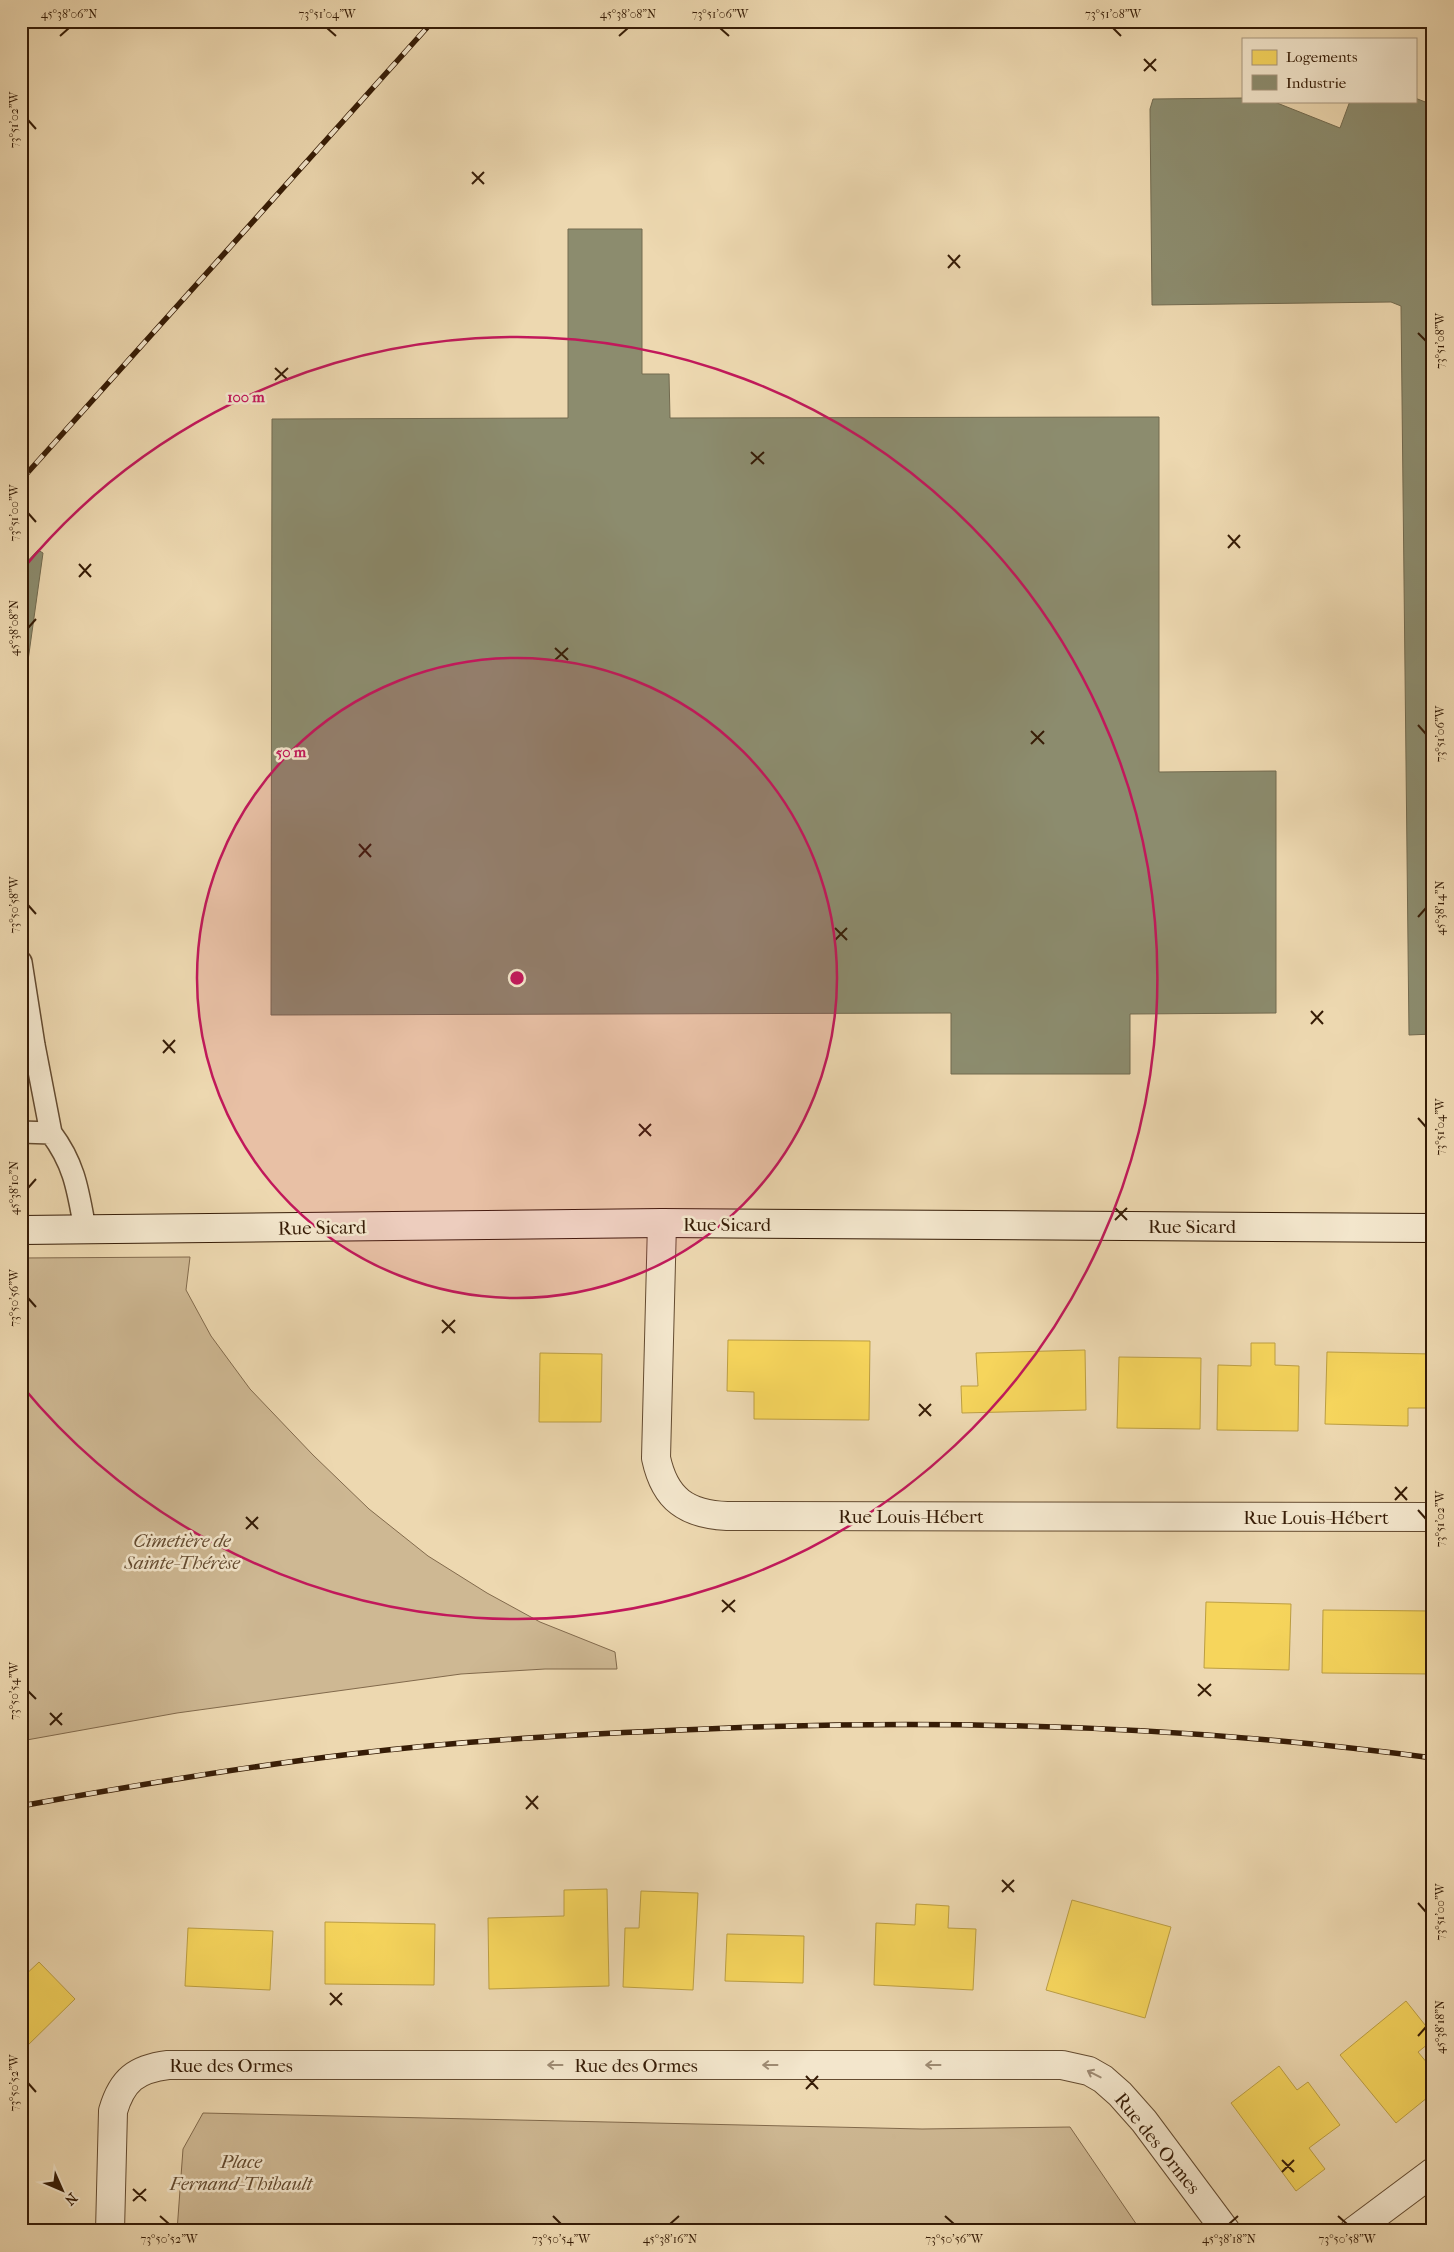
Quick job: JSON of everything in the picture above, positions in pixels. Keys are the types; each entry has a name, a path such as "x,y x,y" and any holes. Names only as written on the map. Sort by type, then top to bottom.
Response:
{"street":[{"name":"Rue Sicard","path":"21,1230 662,1223 1433,1228"},
{"name":"Rue Louis-Hébert","path":"662,1223 656,1458 662,1480 675,1498 686,1508 698,1513 727,1516 1433,1517"},
{"name":"Rue des Ormes","path":"110,2231 113,2111 117,2095 125,2084 138,2072 153,2066 1062,2065 1089,2071 1104,2079 1120,2094 1144,2121 1226,2231"},
{"path":"1354,2231 1433,2172"}],"lane":[{"path":"21,962 34,1045 51,1133 69,1159 74,1172 85,1229"},
{"path":"21,1132 51,1133"}],"green space":[{"name":"Cimetière de Sainte-Thérèse","path":"190,1257 186,1290 211,1336 250,1389 313,1455 369,1509 428,1556 487,1593 540,1622 615,1652 617,1669 545,1669 461,1674 177,1713 21,1741 21,1258"},
{"name":"Place Fernand-Thibault","path":"203,2113 922,2129 1070,2127 1141,2231 177,2231 183,2149"}],"building: Logements":[{"path":"728,1340 870,1341 869,1420 754,1419 754,1392 727,1391"},
{"path":"1251,1343 1275,1343 1275,1365 1299,1366 1298,1431 1217,1430 1218,1365 1251,1366"},
{"path":"1085,1350 1086,1410 962,1413 961,1386 978,1386 976,1353"},
{"path":"1327,1352 1433,1354 1433,1408 1408,1408 1408,1426 1325,1424"},
{"path":"540,1353 602,1354 601,1422 539,1422"},
{"path":"1119,1357 1201,1358 1200,1429 1117,1428"},
{"path":"1206,1602 1291,1604 1289,1670 1204,1668"},
{"path":"1323,1610 1433,1611 1433,1674 1322,1673"},
{"path":"607,1889 609,1986 489,1989 488,1918 564,1916 564,1890"},
{"path":"641,1891 698,1893 693,1990 623,1987 625,1928 639,1928"},
{"path":"1072,1900 1171,1927 1145,2018 1046,1990"},
{"path":"916,1904 949,1906 948,1928 976,1929 973,1990 874,1985 876,1923 915,1925"},
{"path":"325,1922 435,1924 434,1985 325,1984"},
{"path":"188,1928 273,1931 270,1990 185,1986"},
{"path":"727,1934 804,1936 803,1983 725,1981"},
{"path":"39,1962 75,1999 24,2049 21,2046 21,1979"},
{"path":"1406,2001 1433,2035 1433,2040 1418,2052 1433,2070 1433,2093 1396,2123 1340,2055"},
{"path":"1279,2066 1297,2090 1308,2082 1340,2125 1309,2148 1325,2169 1296,2191 1231,2103"}],"building: Industrie":[{"path":"1242,98 1242,102 1275,102 1340,128 1350,102 1416,102 1416,98 1433,105 1433,1034 1409,1035 1401,306 1391,302 1152,305 1150,109 1153,99"},
{"path":"568,229 642,229 642,374 669,374 670,418 1159,417 1159,772 1276,771 1276,1013 1130,1014 1130,1074 951,1074 951,1013 271,1015 272,419 568,418"},
{"path":"38,550 43,553 26,675 21,673 21,568"}],"railway":[{"path":"21,480 433,21"},
{"path":"21,1806 227,1771 310,1759 446,1744 635,1732 817,1725 993,1725 1081,1728 1258,1739 1433,1758"}]}
